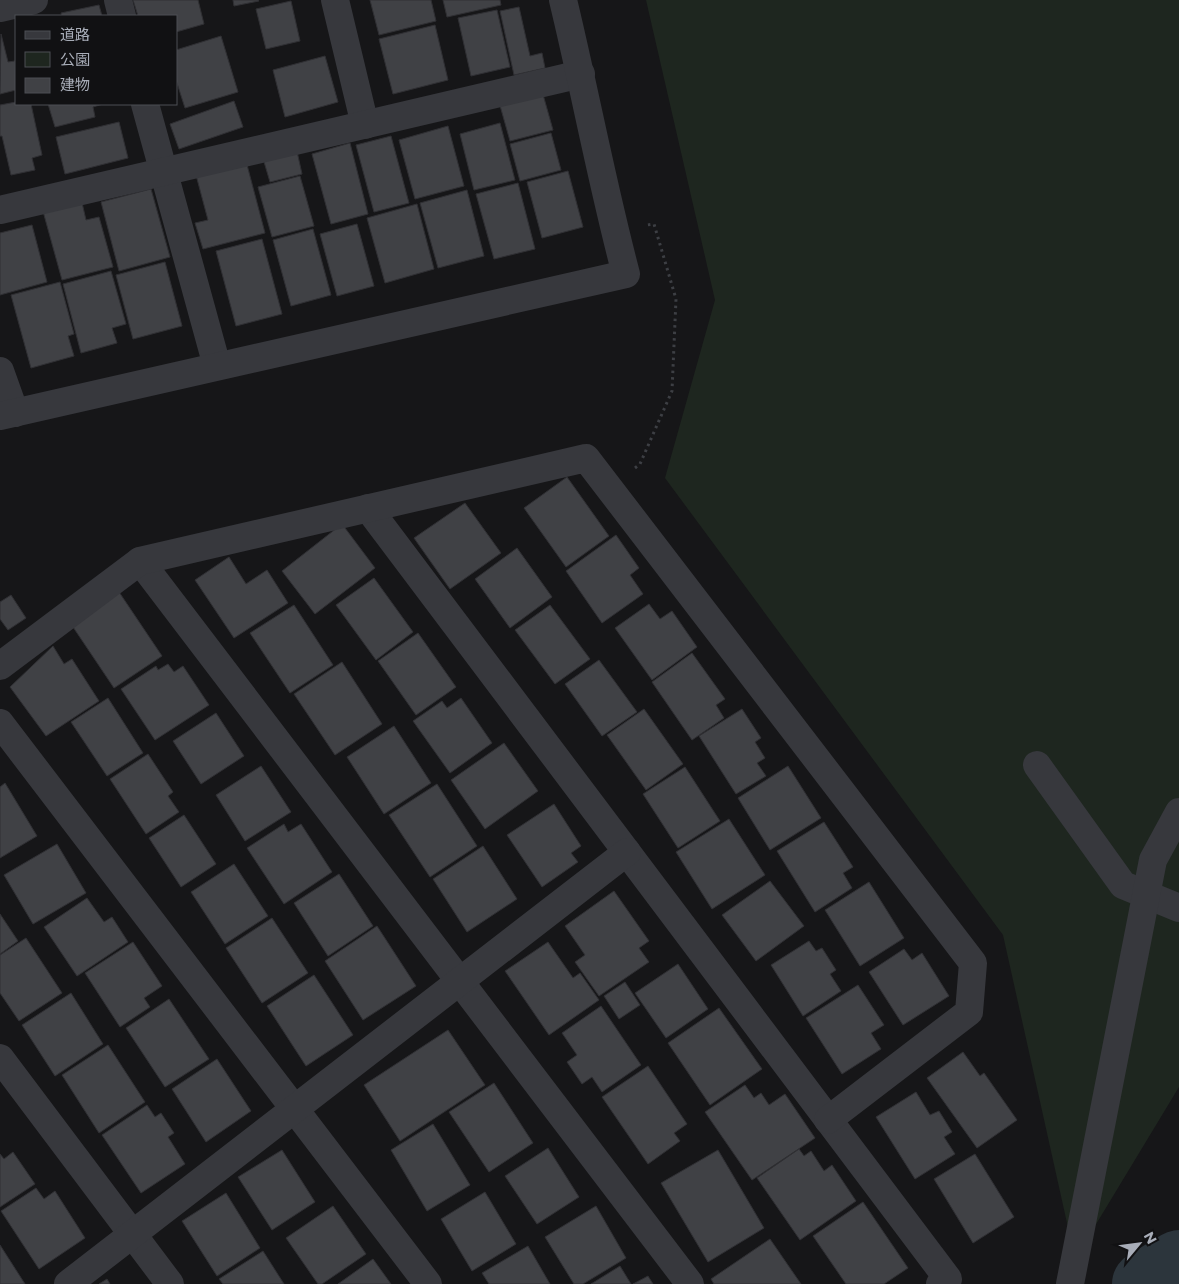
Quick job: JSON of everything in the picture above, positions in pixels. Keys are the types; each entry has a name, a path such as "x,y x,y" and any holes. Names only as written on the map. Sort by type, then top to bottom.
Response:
{"street":[{"path":"0,8 34,0"},
{"path":"118,0 122,15"},
{"path":"335,0 365,125"},
{"path":"0,371 7,414 626,274 614,229 563,0"},
{"path":"0,210 581,74"},
{"path":"145,105 218,366"},
{"path":"0,666 140,561 586,458 973,963 969,1012 828,1120"},
{"path":"368,508 948,1279 940,1284"},
{"path":"140,561 690,1284"},
{"path":"0,723 428,1284"},
{"path":"1037,765 1123,885 1179,908"},
{"path":"1070,1284 1153,860 1178,812"},
{"path":"68,1284 627,852"},
{"path":"0,1058 170,1284"}],"path":[{"path":"609,488 640,464 672,391 676,299"}],"green space":[{"path":"646,0 1179,0 1179,1087 1075,1259 1003,935 665,478 715,300"}],"building":[{"path":"133,0 198,0 204,24 178,31 178,15 138,15"},
{"path":"233,0 258,0 259,1 234,6"},
{"path":"370,0 431,0 436,21 379,35"},
{"path":"443,0 500,0 501,5 447,17"},
{"path":"291,1 300,41 266,49 256,9"},
{"path":"99,5 102,15 62,15 61,13"},
{"path":"519,7 530,56 542,53 545,68 514,75 500,11"},
{"path":"497,10 510,67 471,76 458,18"},
{"path":"435,25 448,80 393,94 379,39"},
{"path":"1,34 8,62 15,61 15,90 0,94"},
{"path":"221,36 238,92 185,108 178,86 178,49"},
{"path":"325,56 338,102 285,117 273,70"},
{"path":"542,91 553,130 510,141 499,102"},
{"path":"234,101 243,127 179,149 170,124"},
{"path":"15,102 15,105 31,105 42,155 32,158 35,170 11,175 2,136 0,136 0,105"},
{"path":"48,105 100,105 93,107 95,117 55,127"},
{"path":"119,122 128,158 65,174 56,137"},
{"path":"500,123 515,180 474,190 460,134"},
{"path":"448,126 464,186 415,199 399,140"},
{"path":"551,133 561,170 520,181 510,144"},
{"path":"391,136 409,203 374,212 356,145"},
{"path":"350,143 368,214 331,224 312,154"},
{"path":"296,147 302,174 270,182 262,155"},
{"path":"246,161 265,233 203,249 195,223 208,220 196,175"},
{"path":"568,171 583,227 542,238 527,182"},
{"path":"300,176 314,226 272,237 258,187"},
{"path":"518,183 535,249 494,259 476,194"},
{"path":"151,189 170,257 119,271 101,202"},
{"path":"467,190 484,256 438,268 420,203"},
{"path":"80,194 86,220 99,217 113,267 62,280 41,204"},
{"path":"417,204 434,269 385,283 367,218"},
{"path":"357,224 374,286 337,296 320,234"},
{"path":"32,225 47,282 0,295 0,233"},
{"path":"313,229 331,295 291,306 273,240"},
{"path":"262,239 282,314 236,326 216,251"},
{"path":"165,262 182,326 133,339 116,275"},
{"path":"111,271 126,324 112,328 117,343 81,353 63,284"},
{"path":"60,282 74,334 68,336 74,356 31,368 11,295"},
{"path":"567,477 609,536 566,567 524,508"},
{"path":"465,503 501,553 450,589 414,538"},
{"path":"342,524 375,568 315,614 282,571"},
{"path":"616,535 639,568 630,575 643,594 602,623 566,571"},
{"path":"517,548 552,597 510,628 475,579"},
{"path":"229,557 246,584 267,570 288,603 234,638 195,580"},
{"path":"374,578 413,632 376,660 336,605"},
{"path":"119,592 162,656 114,688 71,624"},
{"path":"11,595 26,618 8,630 0,619 0,602"},
{"path":"649,604 660,619 672,611 697,647 652,680 615,628"},
{"path":"294,605 333,665 290,693 250,633"},
{"path":"550,605 590,659 555,684 515,630"},
{"path":"418,633 456,687 416,715 378,661"},
{"path":"53,646 64,664 72,659 99,701 46,736 10,687"},
{"path":"692,653 725,699 716,705 724,718 692,740 652,682"},
{"path":"599,660 637,712 602,736 565,684"},
{"path":"342,662 382,724 335,755 294,694"},
{"path":"168,664 174,672 183,666 209,705 155,740 121,689 156,666 158,670"},
{"path":"108,698 143,753 107,776 71,722"},
{"path":"461,698 492,743 450,773 413,721 442,701 447,708"},
{"path":"644,709 683,764 646,790 607,735"},
{"path":"742,709 761,738 755,742 765,758 757,763 766,776 736,794 699,736"},
{"path":"216,713 244,756 201,784 173,741"},
{"path":"394,726 431,783 384,814 347,757"},
{"path":"504,743 538,791 485,829 451,780"},
{"path":"148,754 173,792 168,796 179,812 146,834 110,779"},
{"path":"261,766 291,812 245,841 216,795"},
{"path":"788,766 821,818 770,850 738,798"},
{"path":"685,767 720,821 678,848 643,794"},
{"path":"5,783 37,836 0,858 0,787"},
{"path":"437,784 477,846 430,877 389,815"},
{"path":"554,804 581,846 571,853 578,862 542,887 507,835"},
{"path":"184,815 216,864 181,887 149,838"},
{"path":"729,819 765,875 712,909 676,852"},
{"path":"824,822 853,867 843,873 852,888 815,912 777,851"},
{"path":"284,824 288,832 301,824 332,872 284,904 247,848"},
{"path":"57,844 86,893 33,924 4,875"},
{"path":"483,846 517,899 467,932 433,879"},
{"path":"234,864 268,916 225,944 191,892"},
{"path":"339,874 373,926 328,956 294,903"},
{"path":"770,881 804,926 756,961 722,915"},
{"path":"869,882 904,938 860,966 825,910"},
{"path":"614,891 649,941 639,948 649,962 599,996 575,962 585,955 565,926"},
{"path":"87,898 104,922 112,917 128,942 77,976 44,927"},
{"path":"0,914 18,941 0,954"},
{"path":"272,918 308,973 262,1003 226,948"},
{"path":"377,926 416,986 363,1020 325,961"},
{"path":"26,938 62,993 19,1021 0,993 0,955"},
{"path":"809,941 816,951 822,948 836,970 830,974 841,991 803,1016 771,965"},
{"path":"133,942 162,986 144,998 150,1007 120,1027 85,973"},
{"path":"548,942 573,978 580,973 599,1000 549,1035 505,971"},
{"path":"904,949 912,960 922,953 949,996 903,1025 869,972"},
{"path":"678,964 708,1009 666,1038 635,993"},
{"path":"314,975 353,1035 306,1066 267,1006"},
{"path":"625,982 640,1005 619,1019 604,996"},
{"path":"858,985 884,1025 871,1033 881,1049 842,1074 806,1018"},
{"path":"71,993 103,1044 55,1076 22,1025"},
{"path":"169,999 209,1059 165,1087 126,1028"},
{"path":"601,1006 641,1065 602,1092 592,1077 582,1084 567,1062 577,1055 562,1033"},
{"path":"719,1008 762,1069 710,1105 668,1043"},
{"path":"448,1030 485,1085 400,1141 364,1085"},
{"path":"108,1045 145,1102 99,1133 62,1075"},
{"path":"963,1052 980,1076 984,1073 1017,1120 977,1148 927,1078"},
{"path":"217,1059 251,1111 206,1142 172,1089"},
{"path":"648,1066 687,1124 674,1133 680,1141 648,1164 602,1097"},
{"path":"494,1083 533,1143 489,1172 449,1112"},
{"path":"745,1085 754,1098 761,1093 769,1105 785,1094 815,1138 752,1180 705,1112"},
{"path":"916,1092 930,1115 939,1111 952,1132 944,1137 955,1154 915,1179 876,1117"},
{"path":"147,1105 155,1117 161,1113 174,1133 168,1137 185,1164 141,1193 102,1135"},
{"path":"433,1124 470,1185 427,1211 391,1150"},
{"path":"548,1148 579,1197 537,1224 505,1176"},
{"path":"799,1149 804,1156 811,1151 824,1171 832,1165 856,1201 800,1240 757,1178"},
{"path":"282,1150 315,1202 272,1230 238,1177"},
{"path":"718,1150 764,1228 708,1262 661,1183"},
{"path":"13,1152 35,1184 0,1207 0,1154 4,1159"},
{"path":"975,1154 1014,1217 973,1243 934,1179"},
{"path":"36,1188 44,1199 55,1191 85,1238 39,1269 1,1211"},
{"path":"485,1192 516,1244 472,1271 441,1219"},
{"path":"226,1193 260,1248 217,1276 182,1221"},
{"path":"863,1202 908,1268 884,1284 846,1284 813,1236"},
{"path":"333,1206 366,1254 322,1284 318,1284 286,1238"},
{"path":"596,1206 626,1258 583,1284 574,1284 545,1237"},
{"path":"770,1239 801,1284 714,1284 711,1279"},
{"path":"0,1245 25,1284 0,1284"},
{"path":"528,1246 550,1284 489,1284 482,1273"},
{"path":"263,1251 284,1284 223,1284 219,1279"},
{"path":"373,1259 391,1284 338,1284"},
{"path":"620,1266 631,1284 591,1284"},
{"path":"648,1276 653,1284 633,1284"},
{"path":"107,1279 110,1284 99,1284"}],"waterway":[{"path":"1146,1284 1179,1264"}]}
